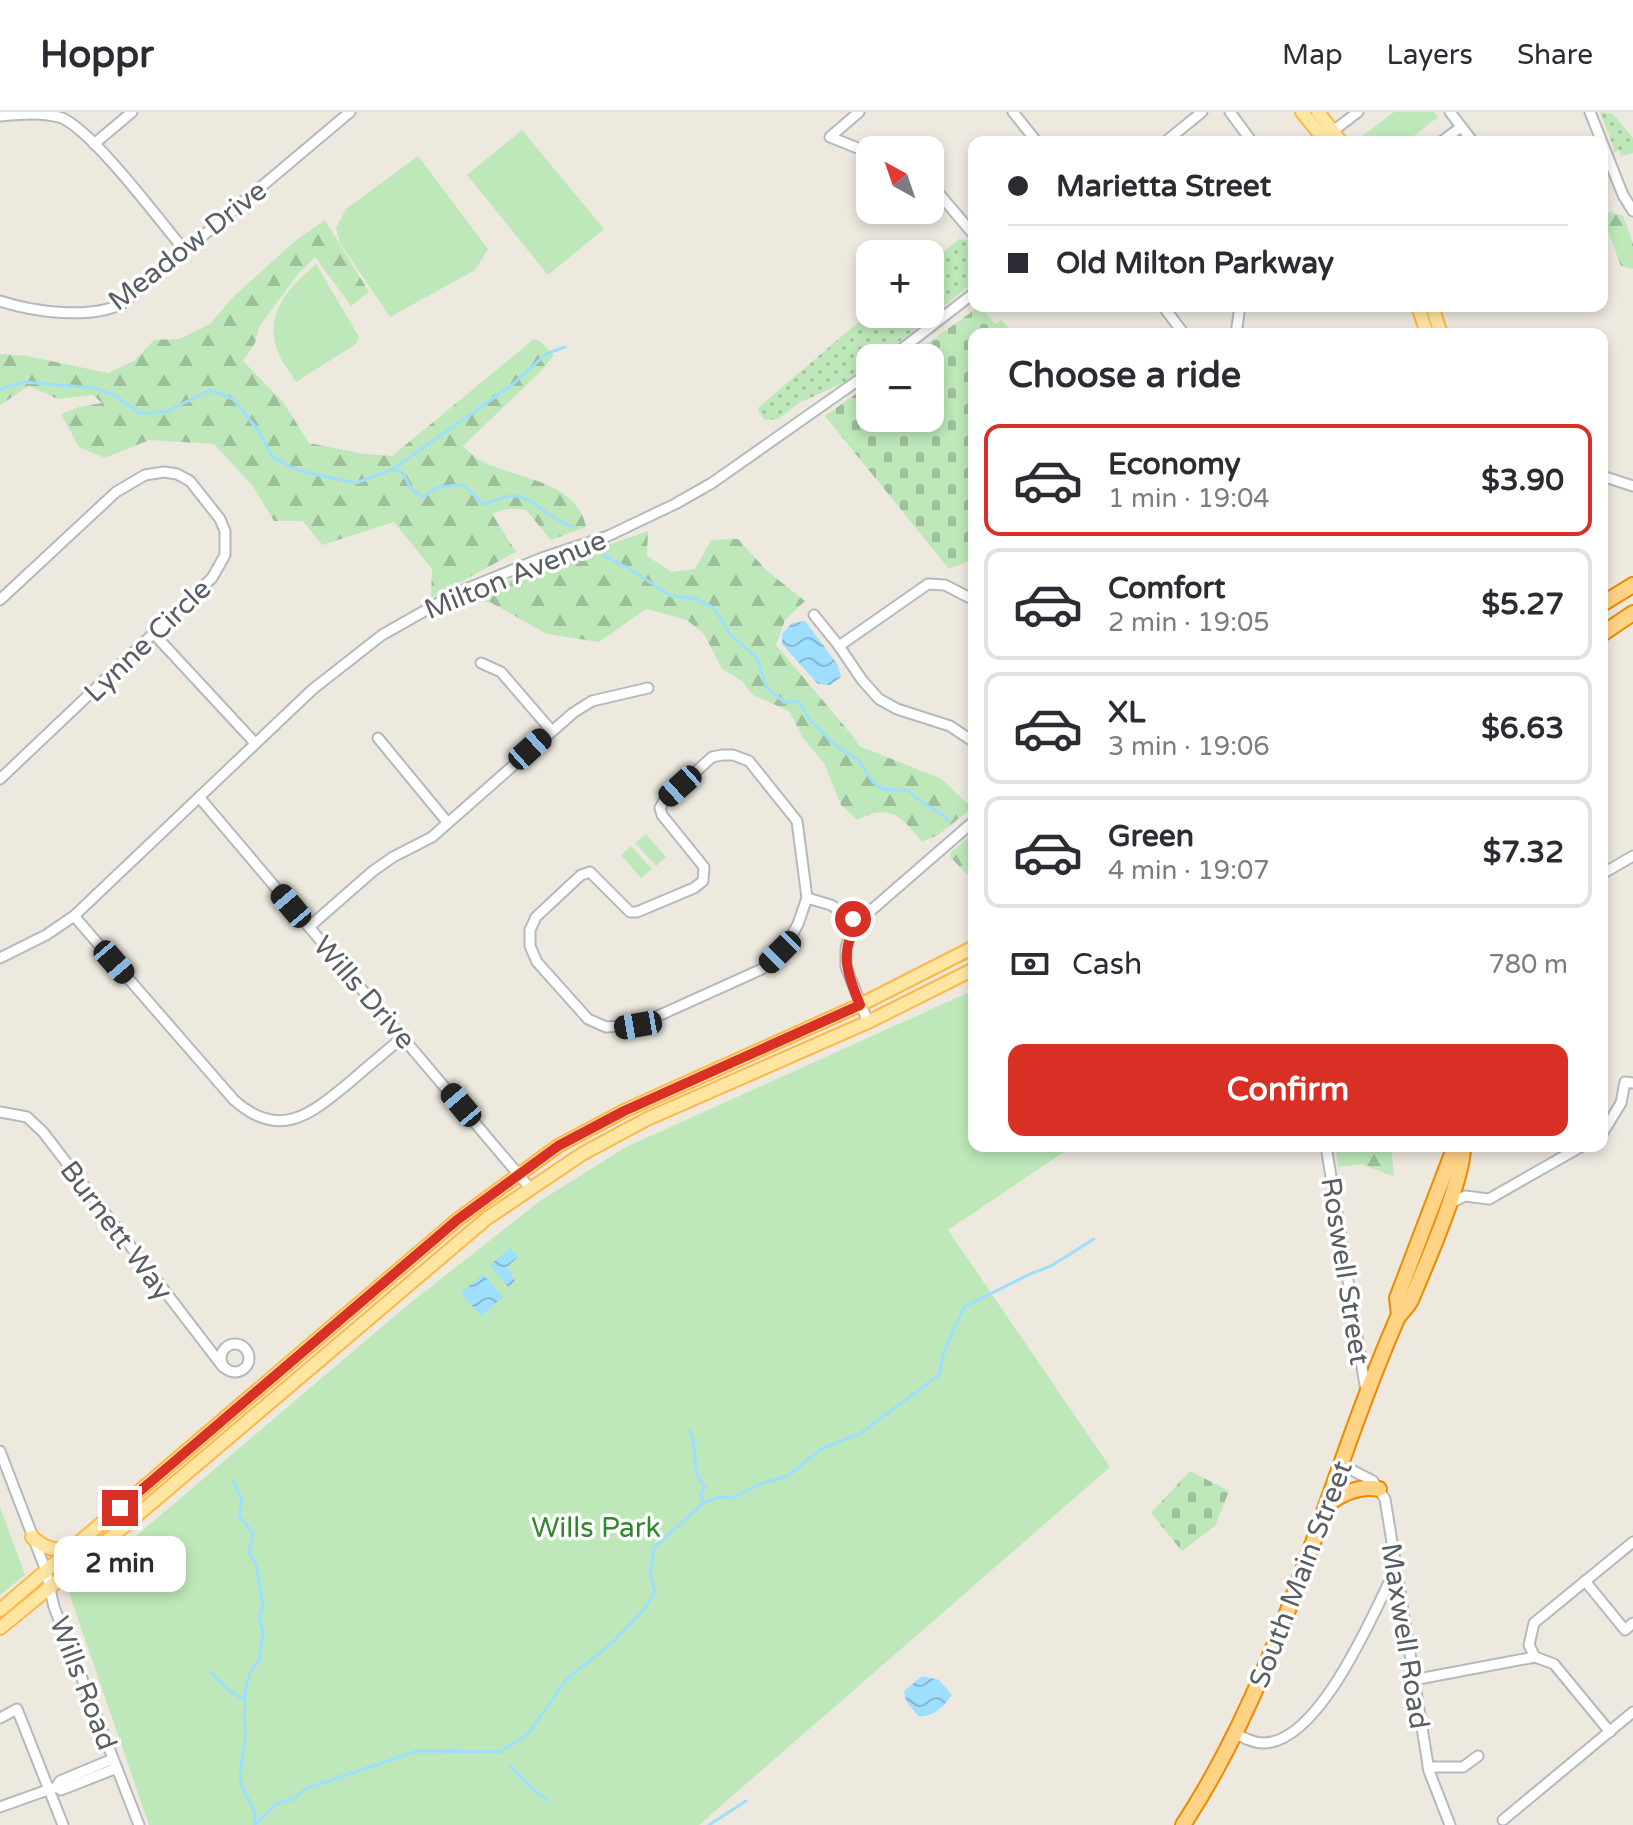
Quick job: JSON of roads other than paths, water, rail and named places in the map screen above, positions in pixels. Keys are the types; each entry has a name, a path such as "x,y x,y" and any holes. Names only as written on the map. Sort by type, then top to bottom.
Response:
{"highway":[{"path":"1608,600 1633,585"},
{"path":"1608,630 1633,613"},
{"name":"South Main Street","path":"1399,1315 1397,1298 1455,1152"},
{"name":"South Main Street","path":"1183,1825 1235,1733 1270,1655 1399,1315 1409,1304 1447,1207 1461,1169 1463,1152"},
{"path":"1327,1504 1353,1491 1369,1487 1379,1489"}],"main road":[{"path":"1302,112 1331,136"},
{"path":"1318,112 1332,136"},
{"path":"0,1610 457,1220 558,1146 624,1111 860,1005 968,950"},
{"path":"0,1628 486,1219 530,1188 582,1154 647,1119 868,1022 968,972"},
{"path":"32,1537 47,1548 61,1550 76,1546"}],"street":[{"path":"94,144 132,112"},
{"name":"Meadow Drive","path":"0,301 26,308 93,313 109,311 123,303 350,112"},
{"path":"856,147 830,137 859,112"},
{"path":"1013,112 1032,136"},
{"path":"1173,136 1205,112"},
{"path":"1230,112 1248,136"},
{"path":"1335,136 1358,112"},
{"path":"1450,112 1468,136"},
{"path":"1590,112 1600,136"},
{"path":"0,116 44,114 72,123 94,144 185,251"},
{"path":"1449,136 1461,127"},
{"path":"1608,157 1633,211"},
{"path":"944,200 968,228"},
{"path":"908,344 968,298"},
{"name":"Milton Avenue","path":"0,958 46,935 74,916 255,743 343,664 408,619 492,577 608,536 675,504 712,483 856,382"},
{"name":"Lynne Circle","path":"0,600 127,483 145,475 164,472 177,474 196,487 220,519 225,531 225,555 212,578 0,779"},
{"path":"1608,478 1633,486"},
{"path":"839,646 928,584 945,585 968,597"},
{"path":"814,615 879,699 897,709 950,726 968,738"},
{"path":"154,634 255,743"},
{"path":"481,663 501,672 551,730"},
{"path":"309,927 373,871 421,844 448,823 551,730 592,701 648,688"},
{"path":"378,738 448,823"},
{"path":"722,755 749,761 797,821 807,898 788,942 762,969 638,1025 606,1027 588,1019 537,962 530,946 530,930 536,917 581,875 590,872 630,912 637,912 694,888 703,881 705,873 699,860 662,815 660,808 712,757 722,755"},
{"name":"Wills Drive","path":"199,797 530,1188"},
{"path":"868,1022 846,960 849,938 858,923 968,826"},
{"path":"1608,871 1633,856"},
{"path":"807,898 831,905 858,923"},
{"path":"74,916 234,1100 258,1117 285,1121 310,1113 403,1037"},
{"path":"1608,1124 1621,1103 1625,1082 1633,1083"},
{"name":"Burnett Way","path":"0,1112 27,1117 43,1132 223,1367"},
{"name":"Roswell Street","path":"1327,1152 1367,1396"},
{"path":"1447,1207 1457,1198 1465,1196 1489,1199 1571,1152"},
{"path":"1461,1169 1468,1190 1489,1199"},
{"name":"Wills Road","path":"0,1451 139,1825"},
{"path":"1342,1465 1360,1473 1379,1489"},
{"name":"Maxwell Road","path":"1379,1489 1385,1499 1428,1767 1450,1825"},
{"path":"1535,1657 1529,1645 1534,1623 1633,1542"},
{"path":"1235,1733 1250,1741 1265,1743 1285,1738 1312,1714 1341,1676 1395,1570"},
{"path":"1585,1581 1625,1630 1633,1623"},
{"path":"1413,1680 1535,1657 1554,1664 1610,1732"},
{"path":"0,1718 17,1709 52,1788 63,1825"},
{"path":"1503,1820 1633,1712"},
{"path":"1428,1767 1463,1767 1478,1756"},
{"path":"0,1807 52,1788 60,1781 115,1764"}],"water":[{"path":"805,621 838,665 841,677 830,685 818,684 782,644 782,634 792,623"},
{"path":"510,1248 518,1257 507,1267 515,1280 509,1288 490,1265"},
{"path":"483,1274 503,1297 481,1316 461,1293"},
{"path":"922,1676 939,1680 952,1695 933,1713 918,1716 906,1701 904,1691"}],"waterway":[{"path":"393,469 512,385 546,354 565,347"},
{"path":"0,389 24,382 95,388 114,395 139,413 166,412 210,390 233,399 260,433 273,458 300,471 356,483 391,470 402,472 412,490 423,497 436,488 463,484 484,505 504,497 518,496 571,527"},
{"path":"603,555 671,596 697,599 714,608 731,635 757,658 766,687 784,702 799,702 811,721 837,747 858,760 873,782 883,789 910,791 949,821"},
{"path":"255,1825 276,1804 295,1798 305,1789 417,1751 500,1752 528,1734 566,1680 612,1643 646,1607 655,1592 650,1574 654,1548 703,1503 720,1497 732,1498 760,1484 788,1476 821,1449 861,1433 939,1375 944,1352 964,1307 1051,1266 1094,1239"},
{"path":"690,1430 696,1468 705,1487 701,1493 703,1503"},
{"path":"233,1481 242,1500 239,1516 253,1533 249,1552 256,1564 263,1605 259,1618 263,1632 259,1661 246,1686 245,1739 240,1772 241,1783 255,1813 255,1824"},
{"path":"211,1673 231,1692 245,1700"},
{"path":"510,1765 535,1792 548,1800"},
{"path":"709,1825 746,1801"}],"park label":[{"name":"Wills Park","path":"596,1527"}]}
